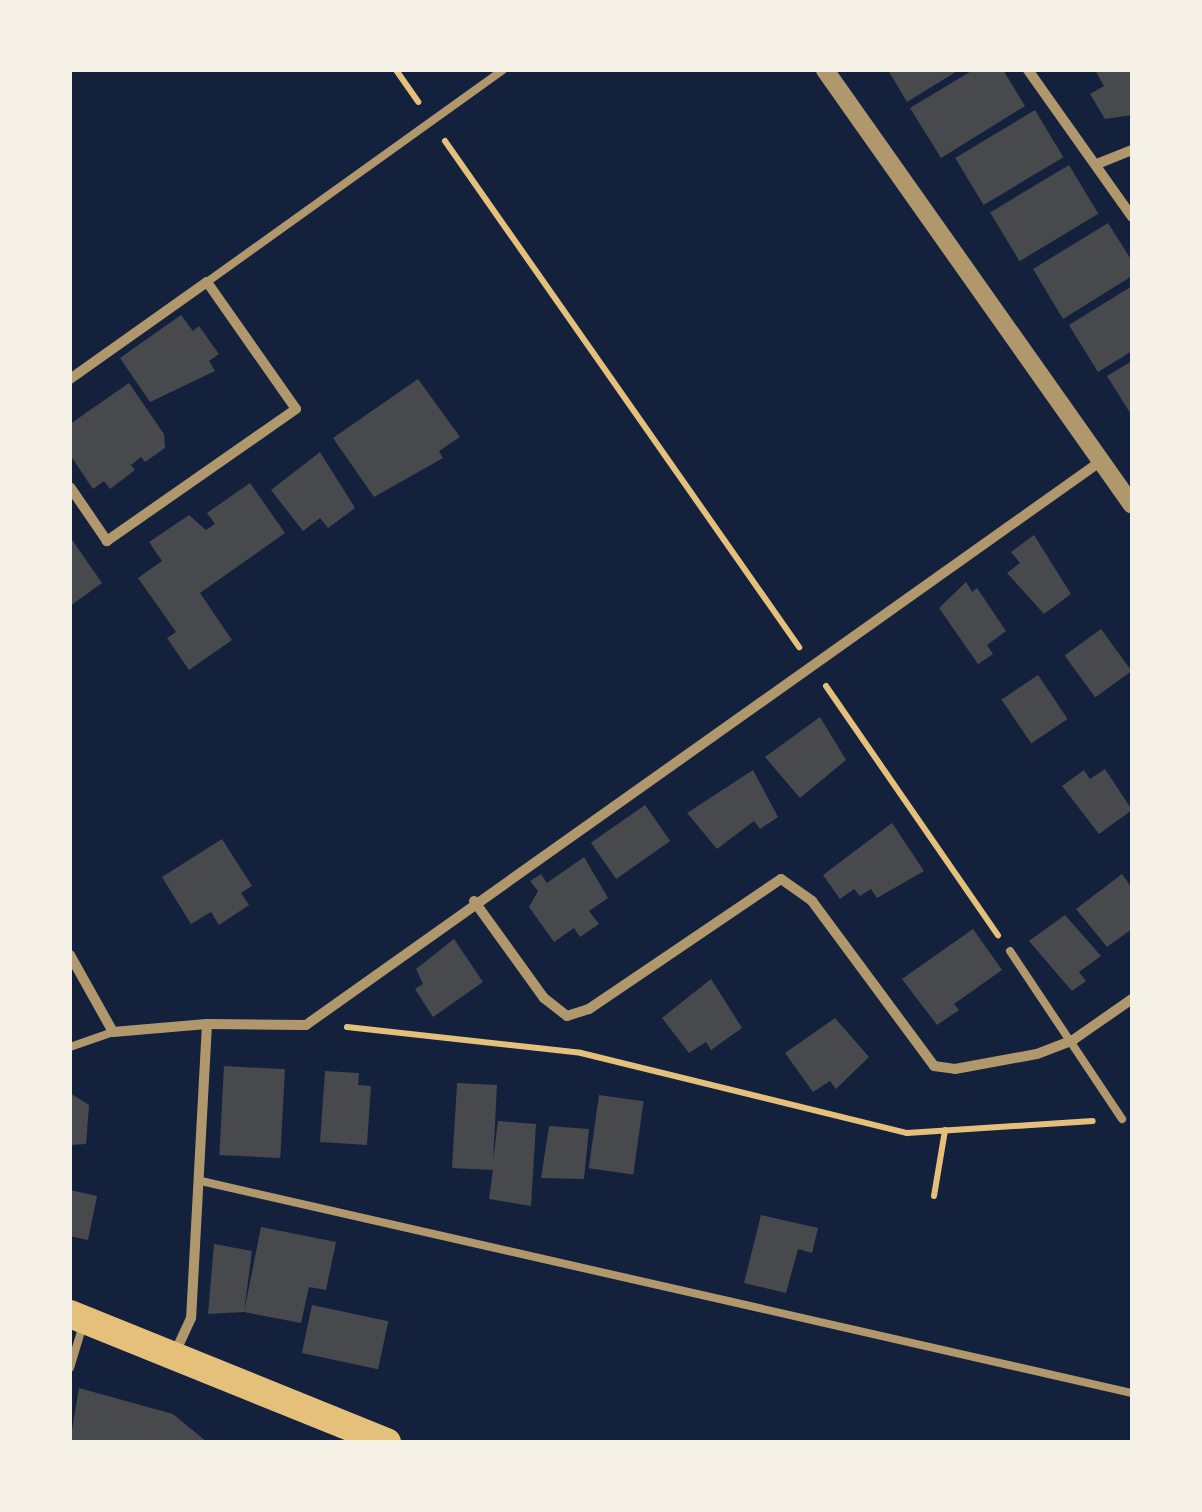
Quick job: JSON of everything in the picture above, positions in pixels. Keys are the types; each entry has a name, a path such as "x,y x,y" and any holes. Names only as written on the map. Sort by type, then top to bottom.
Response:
{"highway":[{"path":"77,1317 386,1442"}],"street":[{"path":"825,70 1132,505"},
{"path":"1028,70 1132,217"},
{"path":"1096,164 1132,150"},
{"path":"70,379 208,282 296,409 107,541 70,487"},
{"path":"70,955 113,1032 207,1024 306,1025 474,901 1100,460"},
{"path":"474,901 544,998 567,1016 589,1009 781,879 812,901 934,1066 971,1066 1073,1040 1132,999"},
{"path":"174,1356 191,1318 202,1181 207,1024"}],"lane":[{"path":"208,282 503,70"},
{"path":"1010,952 1073,1040 1122,1120"},
{"path":"70,1047 113,1032"},
{"path":"202,1181 1132,1392"},
{"path":"70,1368 77,1317"}],"path":[{"path":"396,70 1010,952"},
{"path":"306,1025 582,1053 907,1133 1122,1120"},
{"path":"934,1196 944,1130"}],"building":[{"path":"888,70 959,70 907,102"},
{"path":"973,70 1003,70 1025,106 941,158 910,108"},
{"path":"1095,70 1132,70 1132,115 1105,119 1090,94 1104,86"},
{"path":"1035,110 1063,157 984,205 955,158"},
{"path":"1069,165 1098,214 1019,261 990,212"},
{"path":"1108,223 1132,261 1132,276 1063,319 1033,269"},
{"path":"1132,286 1132,351 1098,372 1069,325"},
{"path":"181,315 193,331 199,326 219,354 209,361 215,371 150,402 120,358"},
{"path":"1132,361 1132,416 1107,376"},
{"path":"418,379 460,437 439,451 443,458 374,497 333,438"},
{"path":"129,383 164,434 165,448 145,462 141,457 131,465 135,470 110,489 104,481 93,489 70,455 70,424"},
{"path":"320,452 355,508 328,528 320,518 303,531 271,490"},
{"path":"250,483 285,533 200,593 232,640 189,670 167,638 176,632 138,578 162,561 149,542 189,515 206,530 215,524 207,513"},
{"path":"1034,535 1071,594 1044,614 1007,573 1020,563 1011,552"},
{"path":"70,537 102,583 70,606"},
{"path":"966,582 972,592 977,588 1006,631 987,645 993,654 978,664 939,608"},
{"path":"1101,629 1132,671 1095,698 1065,655"},
{"path":"1038,675 1068,719 1031,744 1002,700"},
{"path":"820,717 846,760 800,798 765,757"},
{"path":"1105,769 1132,810 1099,834 1062,786 1084,770 1090,779"},
{"path":"753,770 778,817 760,829 754,821 717,849 687,813"},
{"path":"645,805 670,841 616,879 591,843"},
{"path":"892,823 924,871 877,898 871,889 860,896 854,889 840,899 823,875"},
{"path":"222,839 252,886 241,893 249,905 219,925 211,912 191,924 162,877"},
{"path":"584,857 608,898 589,911 599,924 580,937 574,928 554,942 529,907 538,891 530,881 541,874 547,883"},
{"path":"1122,874 1132,888 1132,929 1107,947 1076,909"},
{"path":"1065,915 1101,956 1079,972 1086,981 1072,991 1029,941"},
{"path":"973,929 1002,970 954,1004 959,1010 937,1025 902,979"},
{"path":"454,939 483,982 433,1017 415,989 423,984 416,969"},
{"path":"711,979 742,1028 711,1050 706,1042 689,1053 662,1018"},
{"path":"835,1018 869,1057 836,1089 830,1081 813,1092 785,1053"},
{"path":"224,1066 285,1069 280,1158 219,1155"},
{"path":"325,1071 359,1073 358,1085 371,1086 367,1145 320,1142"},
{"path":"457,1083 497,1085 493,1161 498,1121 536,1124 531,1206 489,1199 493,1170 452,1168"},
{"path":"70,1093 89,1105 86,1144 70,1145"},
{"path":"599,1095 644,1101 633,1175 589,1168"},
{"path":"549,1126 589,1129 584,1179 541,1178"},
{"path":"70,1190 97,1196 88,1240 70,1236"},
{"path":"761,1215 818,1228 812,1253 798,1249 786,1293 744,1283"},
{"path":"261,1227 336,1242 326,1290 309,1287 301,1323 244,1312"},
{"path":"214,1244 252,1251 244,1312 208,1314"},
{"path":"312,1305 388,1321 378,1369 302,1353"},
{"path":"79,1388 173,1414 207,1442 70,1442"}]}
